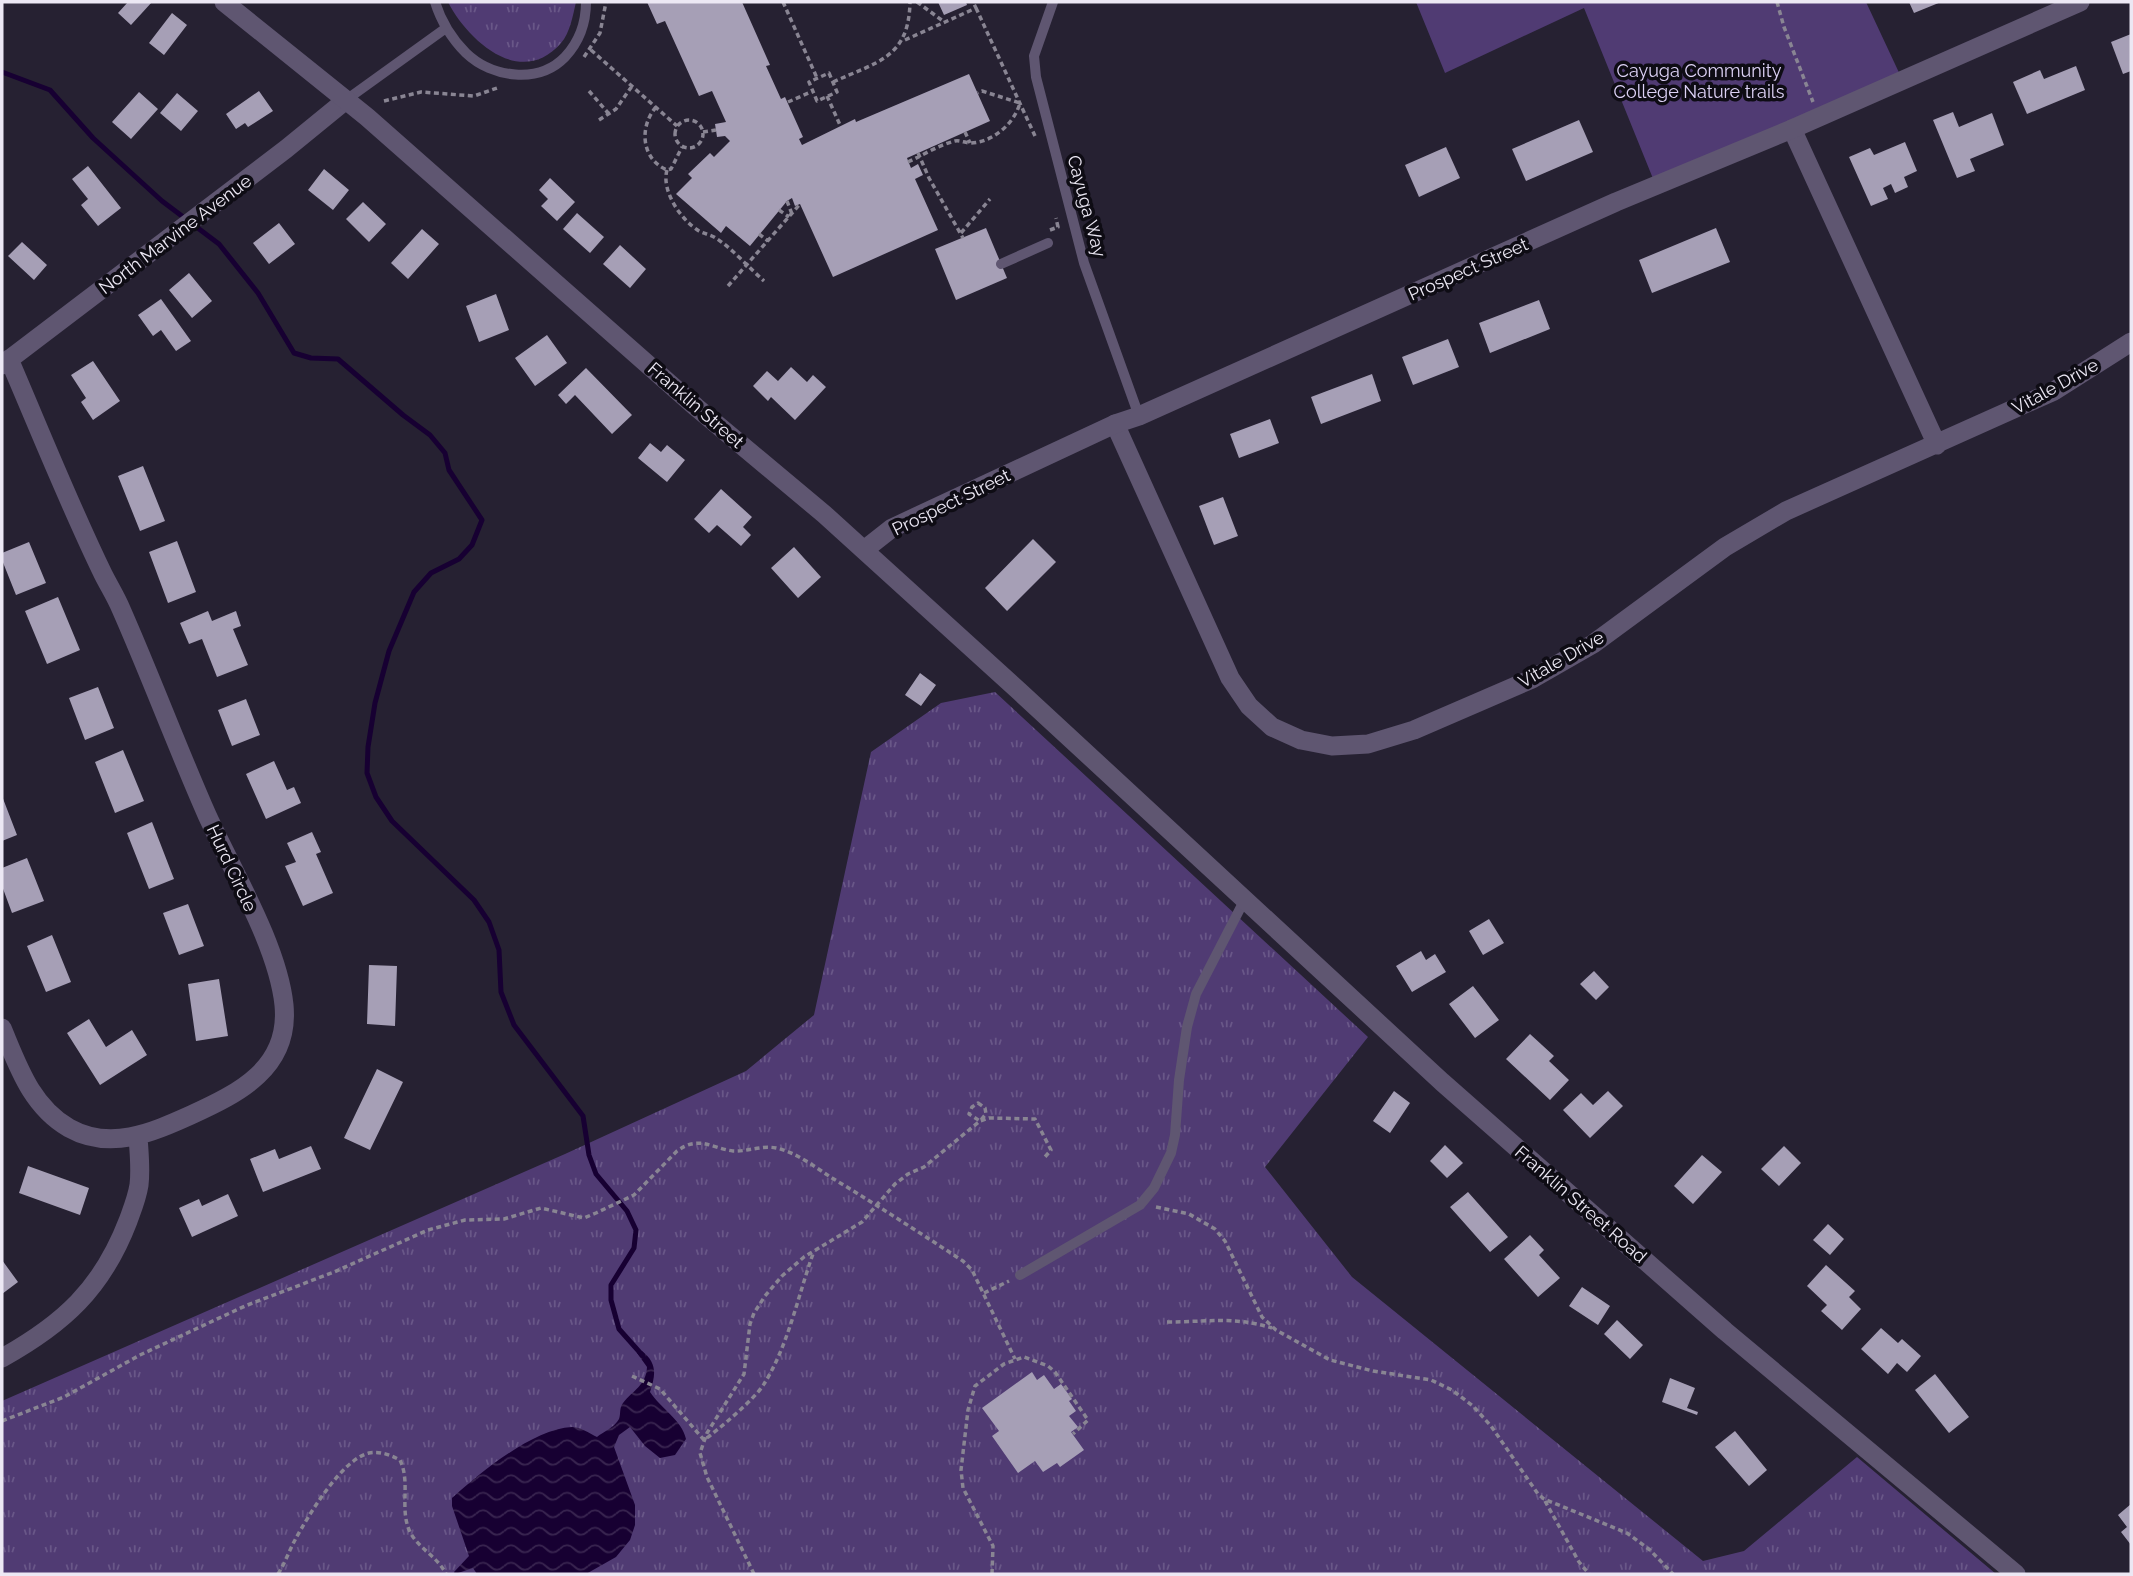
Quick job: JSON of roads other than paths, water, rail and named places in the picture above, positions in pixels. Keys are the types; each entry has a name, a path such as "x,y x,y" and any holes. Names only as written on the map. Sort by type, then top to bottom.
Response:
{"street":[{"name":"Franklin Street","path":"224,2 346,100 864,550 1159,820"},
{"name":"Prospect Street","path":"864,550 892,528 1115,424 1139,416 1616,202 1793,129 2080,2"},
{"name":"North Marvine Avenue","path":"5,362 286,149 346,100"},
{"path":"1793,129 1937,445"},
{"name":"Vitale Drive","path":"1115,424 1230,678 1249,706 1272,727 1301,740 1332,746 1368,744 1414,730 1532,679 1593,644 1725,547 1786,511 2054,391 2131,342"},
{"name":"Hurd Circle","path":"2,1028 27,1087 39,1104 70,1129 95,1137 120,1140 153,1132 240,1091 260,1074 276,1051 284,1018 281,987 267,946 208,816 121,608 5,362"},
{"name":"Franklin Street Road","path":"1159,820 1442,1082 1704,1312 2016,1574"},
{"path":"2,1358 41,1334 75,1307 94,1285 116,1247 135,1201 140,1167 138,1136"}],"lane":[{"path":"435,2 446,28 468,55 508,74 528,75 551,68 573,48 584,19 586,2"},
{"name":"Cayuga Way","path":"1053,2 1034,56 1035,77 1084,263 1139,416"},
{"path":"346,100 446,28"},
{"path":"1001,264 1048,243"},
{"path":"1020,1275 1140,1205 1154,1188 1171,1153 1175,1135 1186,1027 1196,994 1245,900"}],"water":[{"path":"642,1351 654,1369 650,1392 676,1420 686,1439 675,1455 660,1458 645,1446 630,1427 619,1435 614,1447 635,1505 635,1525 630,1540 616,1557 586,1574 477,1574 473,1568 455,1574 469,1556 452,1506 452,1498 492,1465 541,1435 572,1427 597,1437 612,1427 619,1419 623,1403 644,1379 647,1367 637,1353"}],"waterway":[{"path":"2,72 50,90 93,138 162,201 219,244 258,293 294,353 311,358 338,359 430,435 445,453 449,470 482,520 472,545 459,559 431,573 414,592 389,651 375,703 367,773 376,797 392,821 474,900 489,922 499,950 501,992 514,1025 583,1116 589,1155 596,1174 627,1211 636,1230 634,1248 611,1285 611,1300 619,1329 643,1356"}],"park label":[{"name":"Cayuga Community College Nature trails","path":"1699,80"}]}
